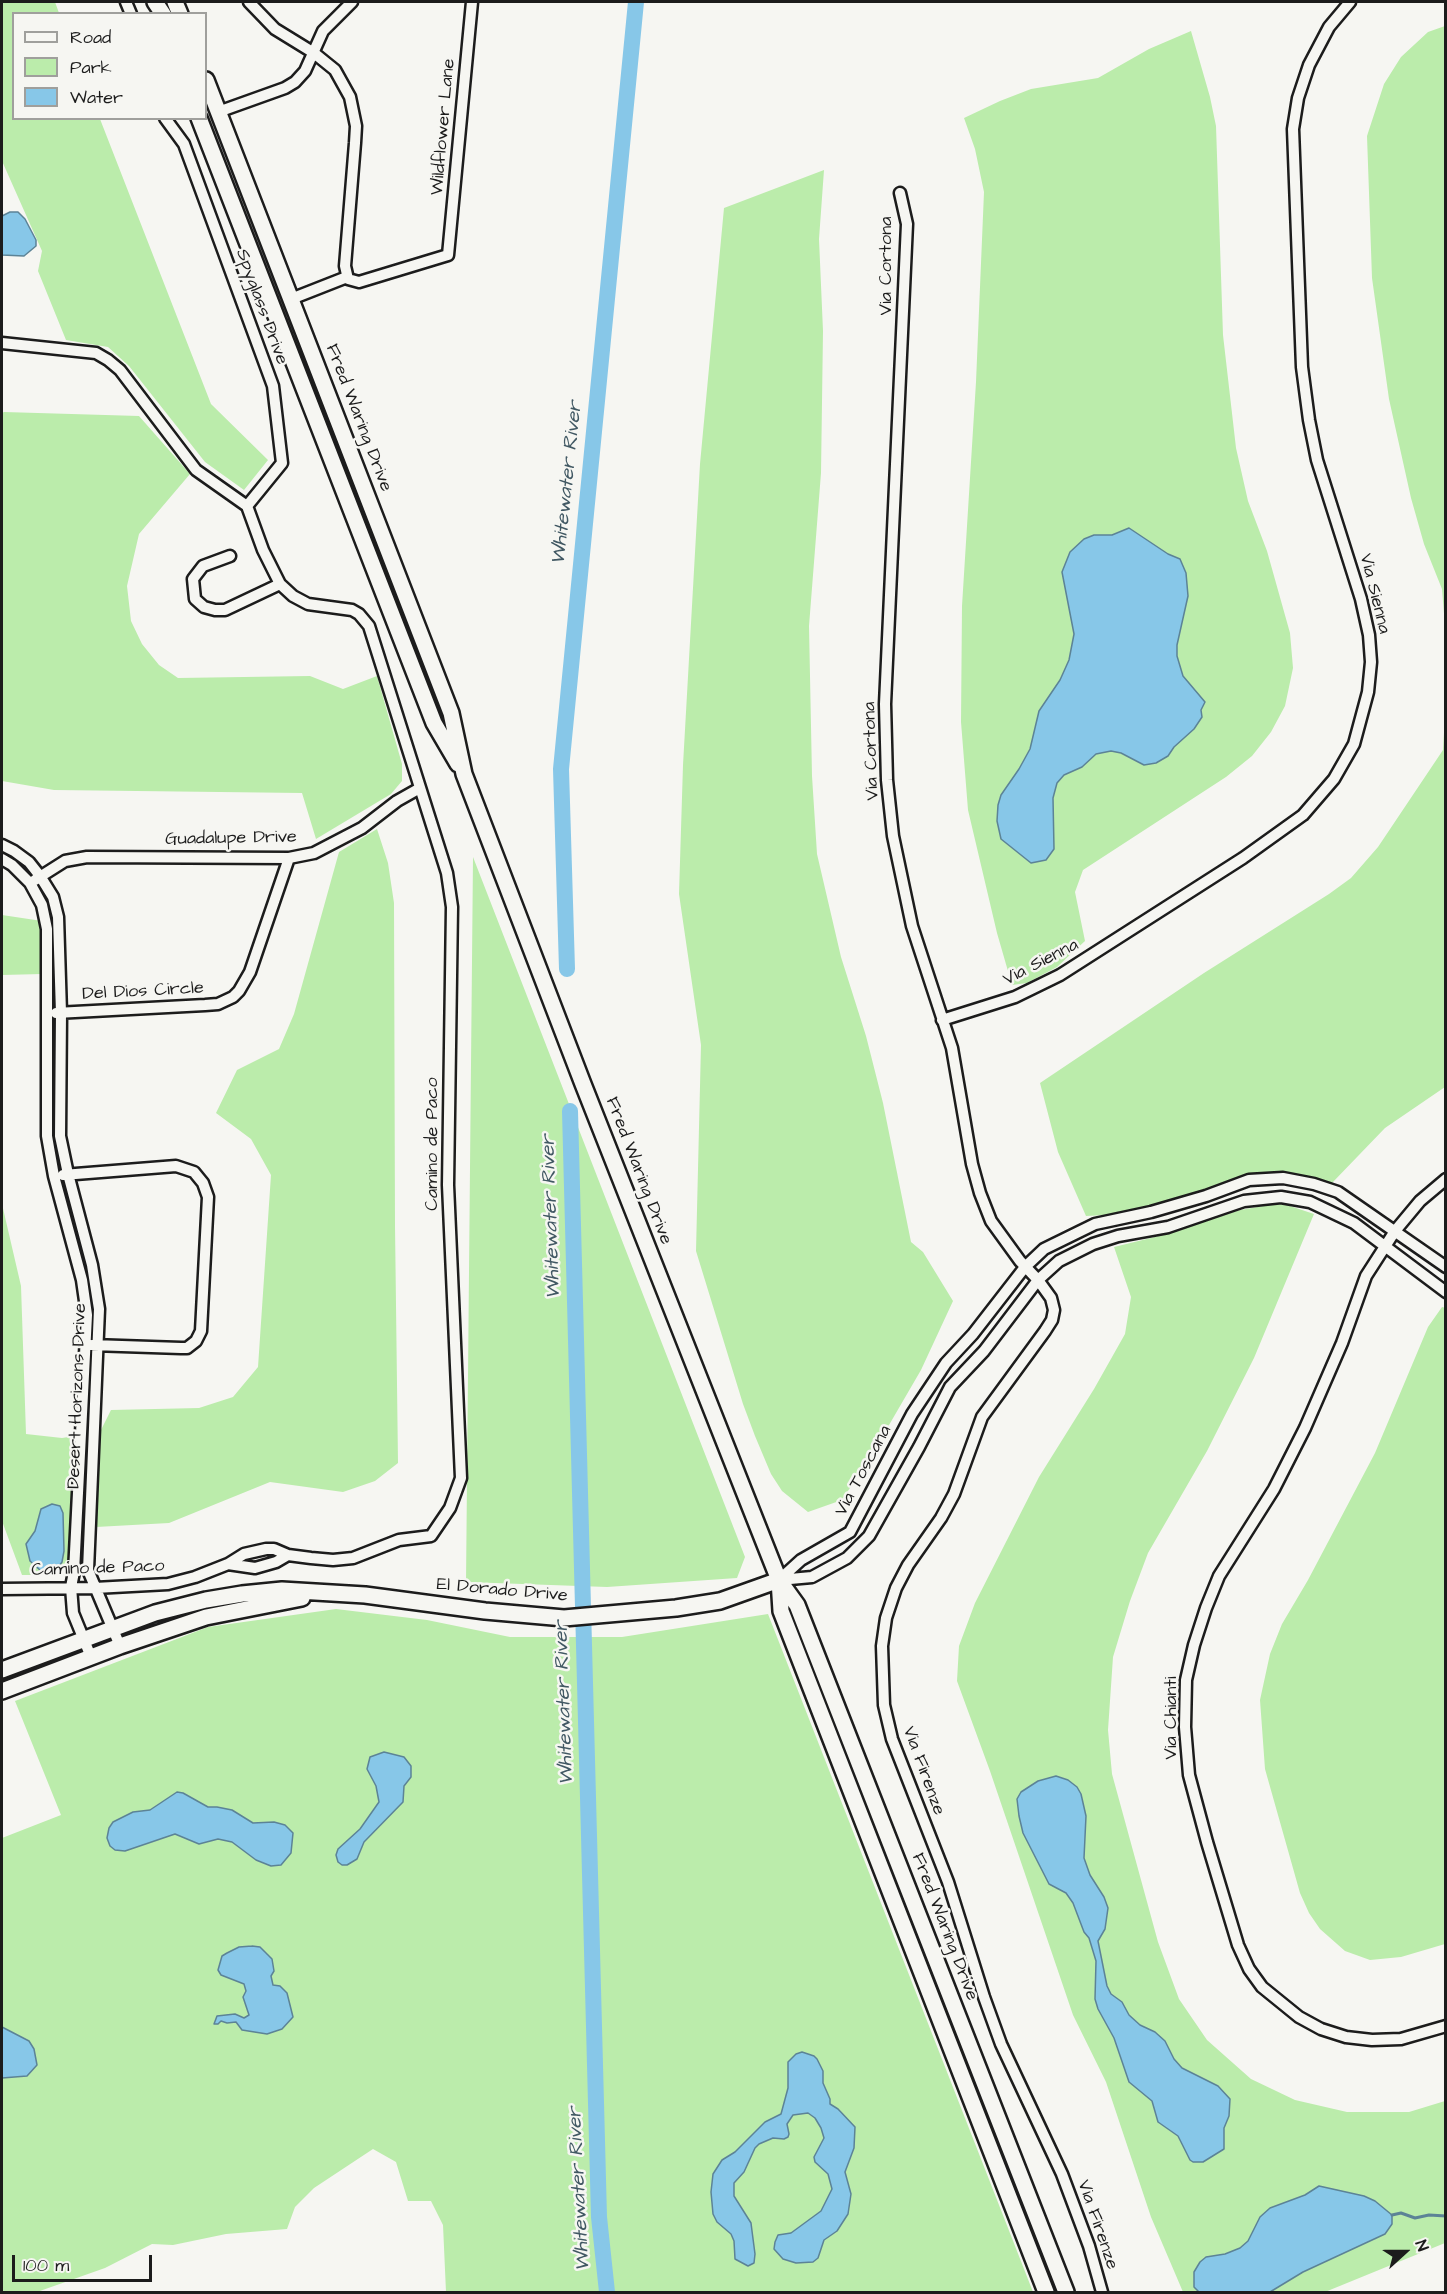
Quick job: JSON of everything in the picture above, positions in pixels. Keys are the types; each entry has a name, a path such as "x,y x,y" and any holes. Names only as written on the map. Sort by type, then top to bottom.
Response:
{"main road":[{"name":"Fred Waring Drive","path":"207,85 212,108 291,299 451,713 464,774 656,1271 779,1580 797,1605 1066,2292"},
{"name":"Fred Waring Drive","path":"200,120 434,723 464,774"},
{"path":"251,253 275,285 309,372 314,376 320,376"},
{"name":"Fred Waring Drive","path":"779,1580 781,1611 1046,2292"},
{"name":"El Dorado Drive","path":"2,1670 112,1628 178,1606 242,1594 282,1590 365,1595 485,1611 564,1618 676,1608 720,1601 779,1580"},
{"name":"El Dorado Drive","path":"2,1691 120,1646 206,1617 326,1594"}],"street":[{"path":"249,2 275,29 314,52 334,70 344,84 353,109 355,143 345,266 348,278 291,299"},
{"path":"212,108 285,88 295,82 305,71 323,31 352,2"},
{"name":"Wildflower Lane","path":"348,278 359,282 448,255 472,2"},
{"name":"Via Sienna","path":"942,1020 1025,993 1060,975 1252,852 1303,815 1334,779 1354,744 1368,692 1371,662 1369,635 1361,598 1317,460 1309,420 1302,368 1293,129 1298,98 1309,65 1329,27 1350,2"},
{"name":"Spyglass Drive","path":"166,120 184,144 273,386 282,463 247,506"},
{"name":"Via Cortona","path":"900,193 907,224 885,704 887,780 893,836 910,917 952,1048 972,1164 980,1193 992,1221 1025,1267 1038,1280"},
{"path":"2,343 96,353 120,370 196,470 247,506 263,550 280,584 225,610 204,607 195,599 193,579 203,566 230,556"},
{"name":"Camino de Paco","path":"2,1589 168,1584 195,1577 253,1551 274,1549 288,1555 333,1560 353,1558 399,1540 431,1536 450,1508 461,1478 448,1185 452,907 447,873 373,634 358,614 345,608 302,602 280,584"},
{"name":"Guadalupe Drive","path":"30,883 65,861 87,856 289,858 314,853 362,828 397,801 420,788"},
{"name":"Desert Horizons Drive","path":"2,845 14,850 29,862 40,876 53,897 58,917 61,1013 60,1125 68,1174 98,1293 71,1587 73,1612 91,1657"},
{"name":"Del Dios Circle","path":"47,1014 218,1004 233,997 250,972 289,858"},
{"name":"Desert Horizons Drive","path":"2,859 12,865 30,883 42,905 48,929 47,1137 54,1176 86,1299 92,1345 88,1570 120,1646"},
{"path":"54,1176 176,1166 194,1172 203,1183 208,1197 201,1331 196,1341 191,1346 181,1348 92,1345"},
{"name":"Via Toscana","path":"779,1580 801,1560 850,1532 912,1414 946,1363 973,1334 1025,1267 1044,1249 1095,1224 1151,1212 1206,1196 1249,1180 1283,1178 1314,1184 1338,1192 1446,1268"},
{"name":"Via Chianti","path":"1446,1179 1420,1201 1395,1231 1366,1276 1342,1343 1305,1428 1274,1489 1219,1576 1194,1645 1186,1680 1185,1727 1189,1775 1207,1842 1238,1945 1262,1987 1299,2017 1321,2029 1346,2037 1372,2040 1401,2039 1446,2026"},
{"name":"Via Toscana","path":"779,1580 812,1577 847,1558 869,1536 914,1457 950,1387 984,1351 1038,1280 1059,1261 1093,1244 1118,1236 1168,1227 1244,1201 1281,1197 1310,1202 1354,1223 1446,1292"},
{"name":"Via Firenze","path":"1038,1280 1051,1298 1054,1310 1052,1320 982,1417 954,1494 941,1518 908,1565 896,1588 886,1618 882,1646 882,1685 892,1739 948,1882 1001,2044 1062,2174 1089,2246 1102,2292"},
{"name":"Camino de Paco","path":"228,1564 255,1568 276,1562 288,1555"}],"green space":[{"path":"2,2 55,2 59,12 12,12 12,120 100,120 211,404 268,460 244,490 205,462 129,366 108,347 66,340 38,271 42,251 2,161"},
{"path":"1446,26 1445,626 1442,589 1424,544 1411,498 1389,399 1372,278 1367,136 1384,84 1401,57 1428,32"},
{"path":"1191,31 1216,126 1223,335 1236,448 1248,501 1267,551 1290,633 1293,668 1285,706 1271,732 1252,756 1226,777 1083,870 1075,892 1085,941 1057,967 1027,983 1012,985 997,933 968,810 961,722 962,606 976,382 984,192 975,149 964,118 1031,89 1098,78 1149,49"},
{"path":"824,170 819,239 823,331 821,473 809,626 812,776 817,854 841,957 866,1036 883,1103 911,1242 923,1252 953,1301 921,1370 871,1456 842,1500 808,1512 782,1491 771,1474 743,1404 696,1251 701,1045 679,894 683,765 700,464 724,208"},
{"path":"2,413 139,416 190,474 139,534 127,586 131,621 142,644 159,665 178,678 310,676 343,689 377,676 402,764 402,781 391,794 316,839 302,793 54,790 2,781"},
{"path":"1445,715 1445,1087 1385,1128 1332,1183 1294,1174 1268,1173 1245,1176 1174,1201 1106,1215 1086,1216 1058,1152 1040,1083 1351,878 1378,847 1443,750"},
{"path":"377,829 388,863 394,903 398,1463 375,1481 343,1492 270,1482 169,1523 96,1527 95,1566 61,1575 22,1575 2,1521 2,1204 21,1286 26,1434 62,1438 100,1432 111,1410 199,1408 233,1397 258,1367 271,1175 251,1139 216,1113 237,1070 279,1049 294,1014 339,852"},
{"path":"473,857 745,1557 737,1578 607,1587 466,1582"},
{"path":"2,915 42,921 42,974 2,975"},
{"path":"1281,1203 1314,1214 1254,1358 1207,1451 1148,1553 1130,1601 1113,1657 1108,1730 1112,1774 1158,1942 1179,1999 1207,2040 1251,2079 1295,2100 1347,2112 1409,2112 1445,2101 1445,2243 1325,2292 1183,2292 1151,2217 1106,2082 1073,2015 957,1681 959,1646 975,1603 1039,1477 1125,1334 1131,1297 1114,1247 1163,1235 1240,1210"},
{"path":"1442,1307 1446,1308 1445,1944 1401,1957 1370,1960 1345,1951 1320,1929 1309,1913 1300,1893 1265,1769 1260,1700 1270,1654 1282,1624 1308,1580 1375,1453 1428,1327"},
{"path":"336,1609 427,1620 510,1637 622,1637 768,1614 1033,2292 446,2292 443,2225 431,2201 408,2201 396,2162 373,2149 314,2188 295,2207 287,2229 226,2234 173,2245 152,2244 105,2268 37,2292 2,2292 2,1838 61,1815 15,1701 208,1627"}],"water":[{"path":"10,212 18,212 25,219 36,240 36,246 24,256 2,255 2,216"},
{"path":"1129,528 1168,554 1180,559 1186,573 1188,596 1177,645 1177,656 1183,676 1205,702 1201,710 1202,717 1194,729 1174,747 1168,756 1156,763 1144,765 1121,753 1111,751 1096,754 1082,767 1064,775 1057,783 1053,798 1054,849 1046,860 1031,863 1001,839 997,821 998,805 1001,795 1030,749 1039,711 1060,680 1069,660 1074,634 1062,572 1070,552 1084,539 1094,535 1112,535"},
{"path":"52,1504 60,1506 63,1513 64,1551 62,1562 57,1569 41,1571 30,1561 26,1544 35,1531 41,1509"},
{"path":"384,1752 404,1757 411,1766 411,1777 404,1786 403,1802 364,1842 357,1859 347,1865 342,1865 338,1862 336,1855 338,1849 360,1829 379,1802 376,1786 367,1769 370,1757"},
{"path":"1056,1776 1068,1780 1077,1787 1081,1794 1086,1816 1084,1858 1090,1875 1108,1908 1105,1929 1098,1941 1107,1986 1111,1994 1122,2002 1129,2015 1140,2025 1155,2032 1165,2041 1174,2059 1182,2068 1218,2086 1230,2099 1229,2116 1224,2128 1224,2149 1203,2162 1190,2160 1178,2136 1158,2122 1152,2101 1129,2082 1114,2038 1095,1999 1096,1961 1089,1938 1066,1893 1049,1884 1023,1833 1017,1799 1021,1792 1038,1781"},
{"path":"177,1792 208,1807 232,1810 253,1823 274,1822 285,1825 293,1833 291,1853 281,1865 271,1866 256,1860 232,1842 218,1839 199,1844 175,1834 125,1851 115,1850 110,1846 107,1838 113,1822 133,1812 150,1810"},
{"path":"239,1947 260,1947 272,1959 273,1985 280,1986 287,1993 293,2017 282,2029 267,2034 242,2030 236,2022 221,2021 214,2024 217,2016 235,2014 244,2018 249,2015 243,1997 246,1991 244,1984 221,1975 218,1970 222,1956"},
{"path":"2,2027 29,2041 34,2049 37,2065 27,2076 2,2078"},
{"path":"802,2052 817,2059 823,2071 823,2083 830,2104 855,2127 854,2148 845,2172 851,2194 848,2214 837,2231 824,2240 818,2258 813,2262 796,2263 783,2259 774,2249 778,2235 791,2233 821,2211 832,2189 828,2174 815,2162 814,2157 824,2138 821,2128 815,2118 808,2113 793,2115 787,2124 788,2137 773,2138 759,2144 744,2172 734,2183 734,2196 751,2223 755,2254 754,2263 748,2266 735,2259 734,2241 731,2234 717,2222 713,2214 711,2192 713,2174 722,2160 735,2152 765,2122 781,2114 788,2088 788,2062 796,2054"},
{"path":"1319,2186 1364,2196 1375,2201 1392,2215 1392,2224 1385,2234 1303,2272 1270,2292 1199,2292 1194,2287 1194,2272 1206,2257 1225,2254 1240,2248 1248,2241 1260,2217 1270,2208 1305,2195"}],"waterway":[{"name":"Whitewater River","path":"567,969 561,769 636,2"},
{"name":"Whitewater River","path":"570,1111 599,2217 607,2292"},
{"path":"1392,2215 1401,2213 1415,2218 1429,2215 1446,2216"}]}
